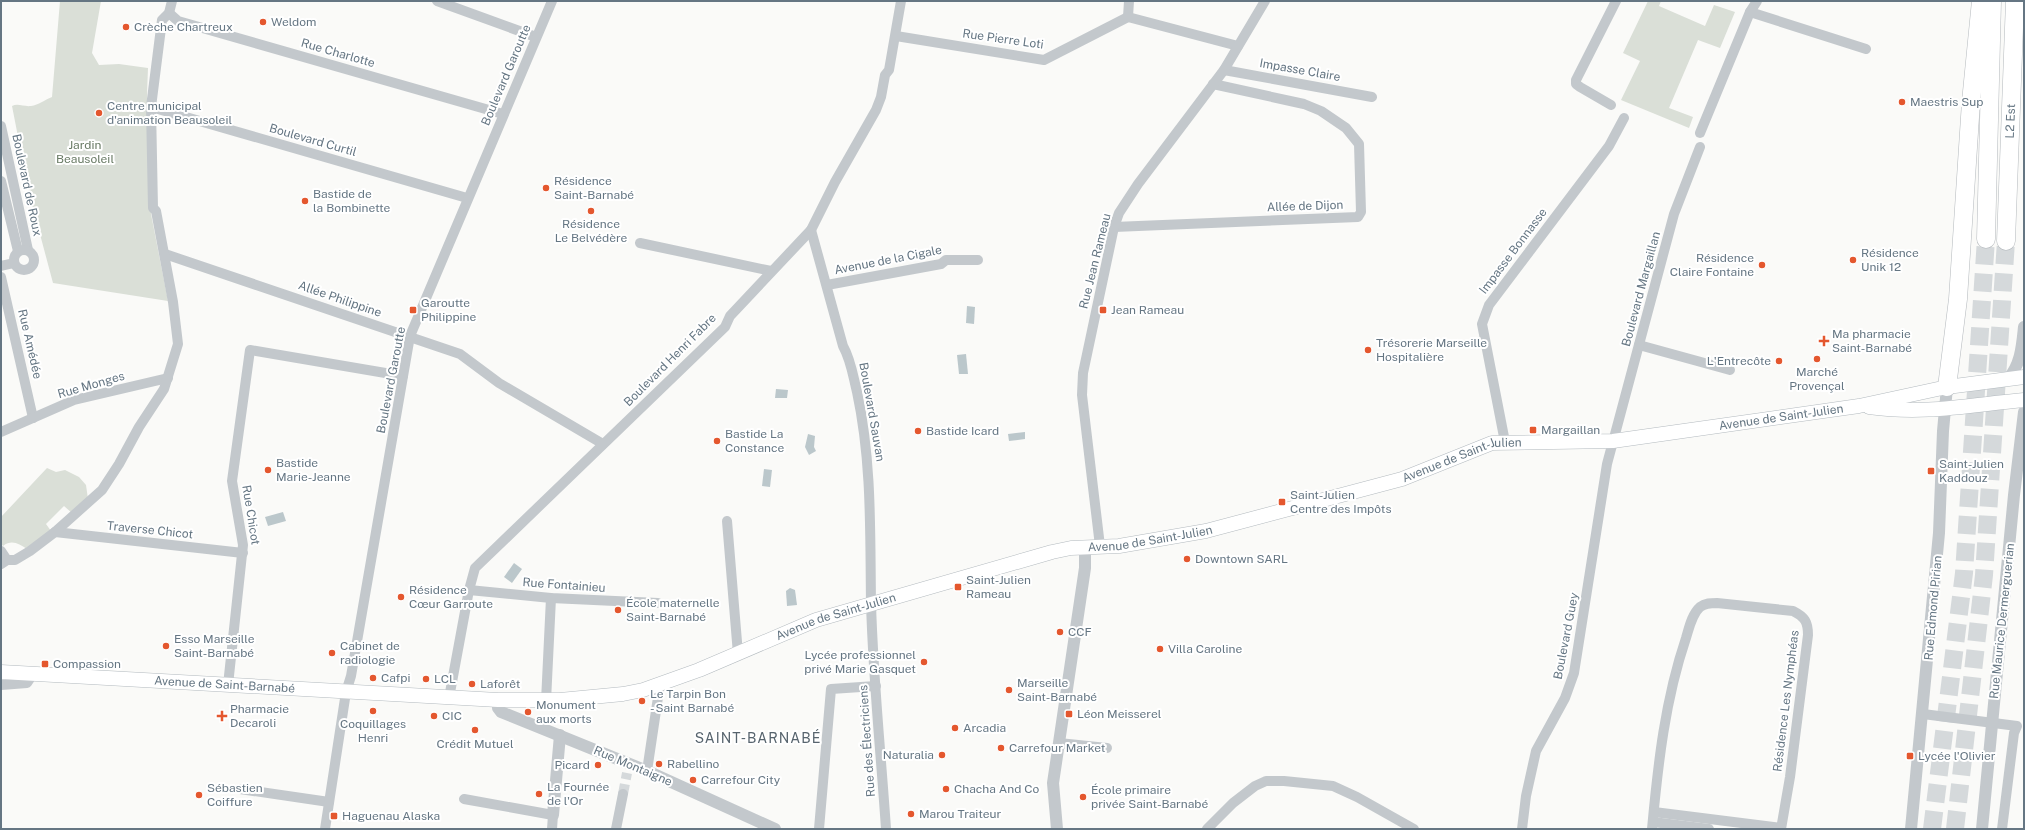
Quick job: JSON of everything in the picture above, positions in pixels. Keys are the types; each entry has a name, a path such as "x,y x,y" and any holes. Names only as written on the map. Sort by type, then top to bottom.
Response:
{"highway":[{"path":"1947,387 1958,299 1971,102 1981,1"},
{"name":"L2 Est","path":"1986,240 1992,1"},
{"name":"L2 Est","path":"2006,241 2015,1"}],"main road":[{"name":"Avenue de Saint-Julien","path":"448,698 546,700 624,694 660,684 738,654 816,620 871,603 1052,552 1085,547 1160,540 1206,531 1402,479 1492,443 1613,441 1859,406 1947,387 2024,377"},
{"name":"Avenue de Saint-Julien","path":"1859,406 1891,410 1945,409 2024,400"},
{"name":"Avenue de Saint-Barnabé","path":"1,672 448,698"}],"street":[{"path":"1,551 4,562 15,560 55,532 102,490 119,464 139,427 157,401 168,378 178,344 165,254 156,211 153,208 151,107 162,20 169,13 172,1"},
{"path":"437,1 536,37"},
{"name":"Boulevard Garoutte","path":"325,829 346,692 351,676 410,336 467,198 552,1"},
{"name":"Boulevard Henri Fabre","path":"448,698 469,590 475,568 725,327 730,316 811,230 835,182 876,110 881,97 885,75 889,70 901,1"},
{"path":"1129,1 1128,18 1238,46"},
{"name":"Rue Jean Rameau","path":"1100,546 1082,395 1083,373 1114,227 1119,213 1138,184 1224,70 1265,1"},
{"path":"1611,105 1580,87 1576,84 1576,80 1616,1"},
{"path":"1700,133 1750,12 1757,1"},
{"path":"1750,12 1866,49"},
{"name":"Rue Charlotte","path":"169,13 178,21 503,114"},
{"name":"Rue Pierre Loti","path":"896,36 1044,60 1128,18"},
{"name":"Impasse Claire","path":"1224,70 1372,97"},
{"name":"Allée de Dijon","path":"1114,227 1358,217 1360,212 1359,144 1346,128 1321,111 1304,104 1213,84"},
{"name":"Boulevard Curtil","path":"151,107 467,198"},
{"name":"Impasse Bonnasse","path":"1505,442 1482,324 1486,311 1609,146 1624,118"},
{"name":"Boulevard de Roux","path":"1,126 23,251"},
{"name":"Boulevard Margaillan","path":"1613,441 1674,214 1700,147"},
{"name":"Boulevard de Roux","path":"1,181 23,251 34,256 33,264 27,269 19,269 14,262"},
{"name":"Boulevard Sauvan","path":"811,230 843,346 848,356 865,443 871,510 871,603"},
{"path":"640,243 771,271"},
{"path":"1,266 14,262 14,256 23,251"},
{"name":"Allée Philippine","path":"165,254 460,354 499,384 603,444"},
{"name":"Avenue de la Cigale","path":"827,285 941,264 946,260 978,260"},
{"name":"Rue Amédée","path":"1,277 33,418"},
{"path":"2008,379 2016,370 2021,354 2024,326"},
{"path":"1639,345 1730,370"},
{"name":"Rue Chicot","path":"228,685 244,545 232,481 250,350 403,376"},
{"name":"Rue Monges","path":"1,432 74,400 168,378"},
{"name":"Rue Edmond Pirian","path":"1911,829 1939,534 1947,387"},
{"name":"Rue Maurice Dermerguerian","path":"1982,829 2014,495 2024,412"},
{"name":"Boulevard Guey","path":"1522,829 1526,796 1536,751 1565,698 1574,673 1607,464 1613,441"},
{"path":"727,521 738,654"},
{"name":"Traverse Chicot","path":"55,532 243,553"},
{"path":"1057,829 1054,783 1085,568 1085,547"},
{"name":"Rue Fontainieu","path":"469,590 551,598 658,603"},
{"path":"546,700 551,598"},
{"name":"Rue des Électriciens","path":"871,603 886,829"},
{"name":"Résidence Les Nymphéas","path":"1653,821 1660,745 1667,708 1681,653 1693,619 1699,608 1707,604 1717,603 1793,611 1803,616 1808,623 1808,635 1792,762 1781,828"},
{"path":"1,685 27,683 33,674"},
{"path":"646,771 660,684"},
{"path":"819,829 831,689 876,686"},
{"name":"Rue Montaigne","path":"498,700 498,708 501,712 560,735 628,768 646,771 774,829"},
{"path":"1923,714 2017,726 2014,733 2002,829"},
{"path":"552,829 560,735"},
{"path":"1059,743 1107,748"},
{"path":"1207,829 1233,803 1254,786 1266,781 1284,781 1333,786 1357,797 1414,829"},
{"path":"240,789 329,802"},
{"path":"616,829 623,794"},
{"path":"464,799 553,815"},
{"path":"1653,821 1781,828"},
{"path":"1653,821 1709,829"}],"green space":[{"name":"Jardin Beausoleil","path":"60,1 101,1 92,53 99,65 119,64 148,68 147,94 149,194 151,214 168,301 53,283 29,193 12,106 39,104 52,97"},
{"path":"1648,1 1661,1 1659,6 1705,26 1714,5 1735,12 1720,48 1698,40 1669,108 1693,117 1689,128 1621,100 1640,61 1623,53"},
{"path":"47,468 56,472 65,470 79,477 86,485 88,499 72,513 64,506 46,524 51,531 27,549 18,544 12,543 3,546 1,544 1,517"}],"shaded area":[{"path":"967,306 975,307 974,324 966,323"},
{"path":"966,354 968,374 959,374 957,355"},
{"path":"776,389 788,390 787,398 775,398"},
{"path":"1025,432 1025,439 1009,441 1008,434"},
{"path":"808,434 815,436 814,447 816,451 809,455 805,447"},
{"path":"764,469 772,470 770,487 762,486"},
{"path":"283,512 286,521 268,526 265,517"},
{"path":"514,563 522,569 512,583 504,577"},
{"path":"790,588 795,590 797,605 787,606 786,591"}],"tunnel":[{"path":"1932,829 1964,573 1986,239"},
{"path":"1955,829 1984,575 2006,241"},
{"path":"623,794 627,773"}],"place":[{"name":"Weldom","path":"263,22"},
{"name":"Crèche Chartreux","path":"126,27"},
{"name":"Maestris Sup","path":"1902,102"},
{"name":"Centre municipal d'animation Beausoleil","path":"99,113"},
{"name":"Résidence Saint-Barnabé","path":"546,188"},
{"name":"Bastide de la Bombinette","path":"305,201"},
{"name":"Résidence Le Belvédère","path":"591,211"},
{"name":"Résidence Unik 12","path":"1853,260"},
{"name":"Résidence Claire Fontaine","path":"1762,265"},
{"name":"Garoutte Philippine","path":"413,310"},
{"name":"Jean Rameau","path":"1103,310"},
{"name":"Ma pharmacie Saint-Barnabé","path":"1824,341"},
{"name":"Trésorerie Marseille Hospitalière","path":"1368,350"},
{"name":"Marché Provençal","path":"1817,359"},
{"name":"L'Entrecôte","path":"1779,361"},
{"name":"Margaillan","path":"1533,430"},
{"name":"Bastide Icard","path":"918,431"},
{"name":"Bastide La Constance","path":"717,441"},
{"name":"Bastide Marie-Jeanne","path":"268,470"},
{"name":"Saint-Julien Kaddouz","path":"1931,471"},
{"name":"Saint-Julien Centre des Impôts","path":"1282,502"},
{"name":"Downtown SARL","path":"1187,559"},
{"name":"Saint-Julien Rameau","path":"958,587"},
{"name":"Résidence Cœur Garroute","path":"401,597"},
{"name":"École maternelle Saint-Barnabé","path":"618,610"},
{"name":"CCF","path":"1060,632"},
{"name":"Esso Marseille Saint-Barnabé","path":"166,646"},
{"name":"Villa Caroline","path":"1160,649"},
{"name":"Cabinet de radiologie","path":"332,653"},
{"name":"Lycée professionnel privé Marie Gasquet","path":"924,662"},
{"name":"Compassion","path":"45,664"},
{"name":"Cafpi","path":"373,678"},
{"name":"LCL","path":"426,679"},
{"name":"Laforêt","path":"472,684"},
{"name":"Marseille Saint-Barnabé","path":"1009,690"},
{"name":"Le Tarpin Bon - Saint Barnabé","path":"642,701"},
{"name":"Coquillages Henri","path":"373,711"},
{"name":"Monument aux morts","path":"528,712"},
{"name":"Léon Meisserel","path":"1069,714"},
{"name":"Pharmacie Decaroli","path":"222,716"},
{"name":"CIC","path":"434,716"},
{"name":"Arcadia","path":"955,728"},
{"name":"Crédit Mutuel","path":"475,730"},
{"name":"Carrefour Market","path":"1001,748"},
{"name":"Naturalia","path":"942,755"},
{"name":"Lycée l'Olivier","path":"1910,756"},
{"name":"Rabellino","path":"659,764"},
{"name":"Picard","path":"598,765"},
{"name":"Carrefour City","path":"693,780"},
{"name":"Chacha And Co","path":"946,789"},
{"name":"La Fournée de l'Or","path":"539,794"},
{"name":"Sébastien Coiffure","path":"199,795"},
{"name":"École primaire privée Saint-Barnabé","path":"1083,797"},
{"name":"Marou Traiteur","path":"911,814"},
{"name":"Haguenau Alaska","path":"334,816"}],"district":[{"name":"SAINT-BARNABÉ","path":"758,738"}]}
